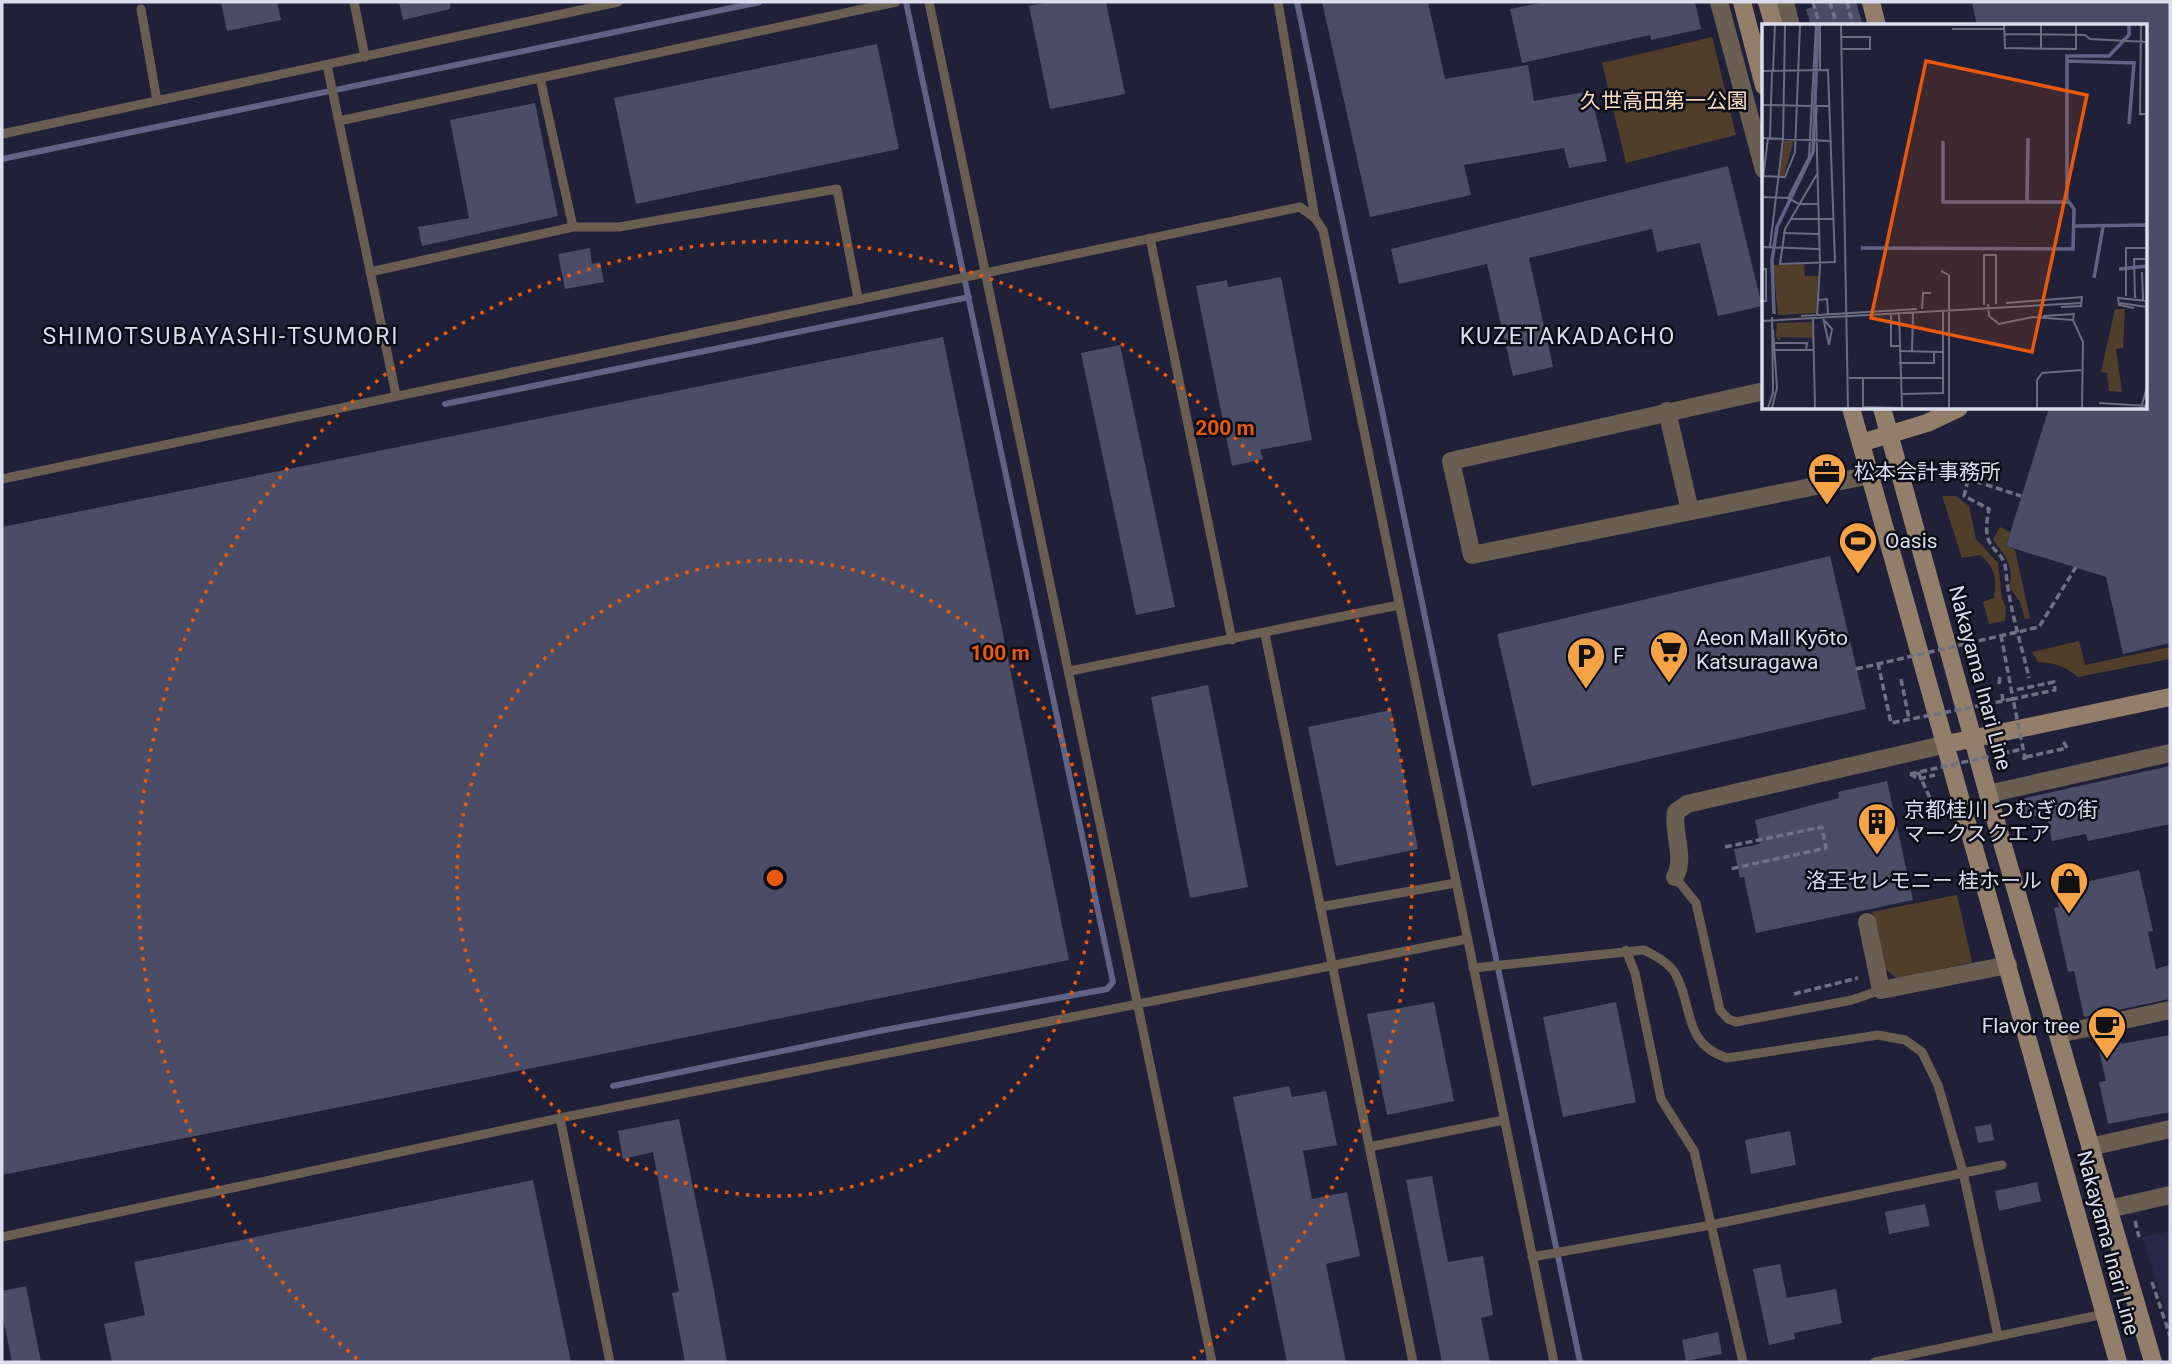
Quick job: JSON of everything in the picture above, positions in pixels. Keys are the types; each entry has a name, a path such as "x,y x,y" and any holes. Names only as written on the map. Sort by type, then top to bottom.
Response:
{"main road":[{"path":"1742,2 1762,78"},
{"path":"1767,2 1773,24"},
{"path":"1871,2 1876,24"},
{"name":"Nakayama Inari Line","path":"1852,410 2118,1362"},
{"name":"Nakayama Inari Line","path":"1883,410 1988,794 2152,1362"},
{"path":"1861,443 1927,422 1954,410"},
{"path":"1947,744 1974,736 2170,696"}],"street":[{"path":"1718,2 1762,163"},
{"path":"1785,2 1790,24"},
{"path":"1762,391 1451,461 1472,555 1871,475"},
{"path":"1667,411 1690,511"},
{"path":"1675,877 1681,866 1673,826 1676,812 1687,804 1947,744"},
{"path":"1988,794 2170,753"},
{"path":"1867,922 1881,990 2008,965"},
{"path":"2059,1034 2170,1010"},
{"path":"2090,1147 2170,1129"},
{"path":"2109,1209 2170,1195"}],"lane":[{"path":"354,2 365,57"},
{"path":"563,2 565,13"},
{"path":"2,134 618,2"},
{"path":"339,121 896,2"},
{"path":"929,2 1212,1362"},
{"path":"1278,2 1315,218"},
{"path":"141,9 157,101"},
{"path":"327,65 396,395"},
{"path":"540,78 573,227"},
{"path":"370,272 573,227 619,227 837,189 858,299"},
{"path":"2,480 1300,207 1315,218 1323,230 1554,1362"},
{"path":"1150,238 1232,640"},
{"path":"1070,671 1399,605"},
{"path":"1265,634 1413,1362"},
{"path":"1675,877 1696,903 1720,1010 1727,1019 1736,1022 1749,1020 1852,1000 1881,990"},
{"path":"1320,907 1456,883"},
{"path":"2,1237 560,1118 1467,939"},
{"path":"1626,950 1635,972 1661,1099 1694,1151 1742,1362"},
{"path":"1473,968 1644,950 1663,961 1674,973 1694,1033 1709,1052 1727,1058 1878,1035 1905,1040 1922,1052 1938,1085 1963,1172 1998,1336"},
{"path":"560,1118 610,1362"},
{"path":"1369,1147 1504,1120"},
{"path":"1532,1257 1711,1225 2002,1165"},
{"path":"1875,1362 2105,1314"}],"path":[{"path":"1813,2 1819,24"},
{"path":"1830,2 1836,24"},
{"path":"1847,2 1852,24"},
{"path":"1926,465 2021,496"},
{"path":"1968,480 1964,496 1989,509 1984,529 1987,542 2003,561 2007,593 2029,678"},
{"path":"1856,669 2039,627 2076,568"},
{"path":"2001,635 2023,758 2067,748 2065,741"},
{"path":"1878,663 1891,723 2055,691 2054,682 2015,690"},
{"path":"1999,684 2000,676"},
{"path":"1900,679 1909,719"},
{"path":"2002,694 2003,701"},
{"path":"1935,775 1919,779 1910,774 2023,749"},
{"path":"1919,772 1935,809"},
{"path":"1725,847 1822,827 1826,848 1730,869"},
{"path":"1782,997 1861,977"}],"shaded area":[{"path":"2170,1231 2170,1324 2142,1237"}],"green space":[{"name":"久世高田第一公園","path":"1712,37 1736,135 1626,163 1602,63"},
{"path":"1942,496 1956,496 1969,506 1976,539 1998,563 2002,599 2006,607 2005,621 1989,624 1983,602 1994,598 1994,574 1980,555 1962,558"},
{"path":"2000,527 2010,532 2006,546 2015,550 2030,618 2025,619 2020,602 2009,586 2009,566 1993,539"},
{"path":"2079,641 2085,665 2170,647 2170,659 2078,677 2060,666 2038,662 2032,652"},
{"path":"1957,895 1972,962 1898,979 1885,969 1872,912"}],"building":[{"path":"221,2 277,2 281,20 227,31"},
{"path":"399,2 450,2 450,9 403,20"},
{"path":"1049,2 1106,2 1125,94 1050,109 1029,6"},
{"path":"1322,2 1428,2 1445,79 1528,65 1534,101 1590,91 1607,161 1569,168 1564,148 1464,165 1471,195 1370,217"},
{"path":"1545,2 1695,2 1701,29 1651,40 1650,35 1522,63 1510,9"},
{"path":"1815,2 1856,2 1862,24 1810,24 1806,9 1816,6"},
{"path":"1972,2 2170,2 2170,643 2123,654 2106,577 2006,546 2048,410 2148,410 2148,24 1977,24"},
{"path":"877,44 899,149 636,204 614,98"},
{"path":"535,103 558,216 422,246 418,227 469,218 450,120"},
{"path":"1728,166 1762,306 1718,316 1700,243 1657,252 1652,229 1529,258 1553,367 1513,376 1487,264 1399,284 1391,249"},
{"path":"590,248 592,264 600,262 604,282 565,289 558,254"},
{"path":"1281,277 1312,440 1260,450 1263,459 1232,466 1196,286 1227,280 1228,287"},
{"path":"943,337 1069,960 2,1175 2,527"},
{"path":"1120,345 1175,607 1136,615 1081,353"},
{"path":"1830,556 1866,709 1532,786 1497,634"},
{"path":"1208,685 1248,887 1190,898 1151,697"},
{"path":"1391,710 1418,849 1336,866 1308,727"},
{"path":"2170,766 2170,824 2088,841 2086,834 2052,841 2046,814 2020,819 2016,800"},
{"name":"京都桂川 つむぎの街 マークスクエア","path":"1887,781 1913,900 1756,933 1744,877 1740,878 1734,849 1760,844 1755,820 1839,798 1838,792"},
{"path":"2139,870 2153,931 2148,932 2156,969 2170,965 2170,999 2084,1017 2074,971 2068,972 2054,908 2059,907 2055,889"},
{"path":"1434,1002 1454,1101 1387,1115 1367,1014"},
{"path":"1616,1002 1636,1102 1563,1117 1543,1017"},
{"path":"2118,1033 2121,1044 2170,1035 2170,1112 2108,1124 2099,1082 2106,1081 2096,1038"},
{"path":"1289,1086 1292,1097 1326,1091 1337,1145 1303,1151 1312,1199 1347,1192 1360,1256 1326,1264 1346,1362 1287,1362 1233,1097"},
{"path":"679,1119 727,1362 685,1362 672,1293 679,1292 653,1152 623,1159 618,1131"},
{"path":"1991,1124 1994,1140 1978,1143 1975,1127"},
{"path":"1790,1131 1796,1165 1751,1174 1745,1140"},
{"path":"1432,1176 1448,1262 1483,1256 1493,1315 1481,1318 1490,1362 1442,1362 1406,1180"},
{"path":"533,1180 571,1362 112,1362 104,1324 145,1315 134,1262"},
{"path":"2037,1182 2041,1201 1999,1211 1995,1191"},
{"path":"1925,1204 1930,1226 1889,1234 1885,1212"},
{"path":"1780,1264 1787,1298 1836,1289 1842,1323 1794,1333 1795,1339 1769,1345 1753,1269"},
{"path":"26,1286 41,1362 12,1362 2,1313 2,1291"},
{"path":"1718,1332 1722,1354 1686,1361 1682,1340"}],"waterway":[{"path":"2,159 760,2"},
{"path":"613,1086 879,1031 1107,989 1113,982 906,2"},
{"path":"1297,2 1580,1362"},
{"path":"445,404 969,297"}],"place":[{"name":"松本会計事務所","path":"1827,506"},
{"name":"Oasis","path":"1858,575"},
{"name":"Aeon Mall Kyōto Katsuragawa","path":"1669,684"},
{"name":"F","path":"1586,690"},
{"name":"京都桂川 つむぎの街 マークスクエア","path":"1877,856"},
{"name":"洛王セレモニー 桂ホール","path":"2069,915"},
{"name":"Flavor tree","path":"2107,1060"}],"district":[{"name":"SHIMOTSUBAYASHI-TSUMORI","path":"221,336"},
{"name":"KUZETAKADACHO","path":"1568,336"}]}
